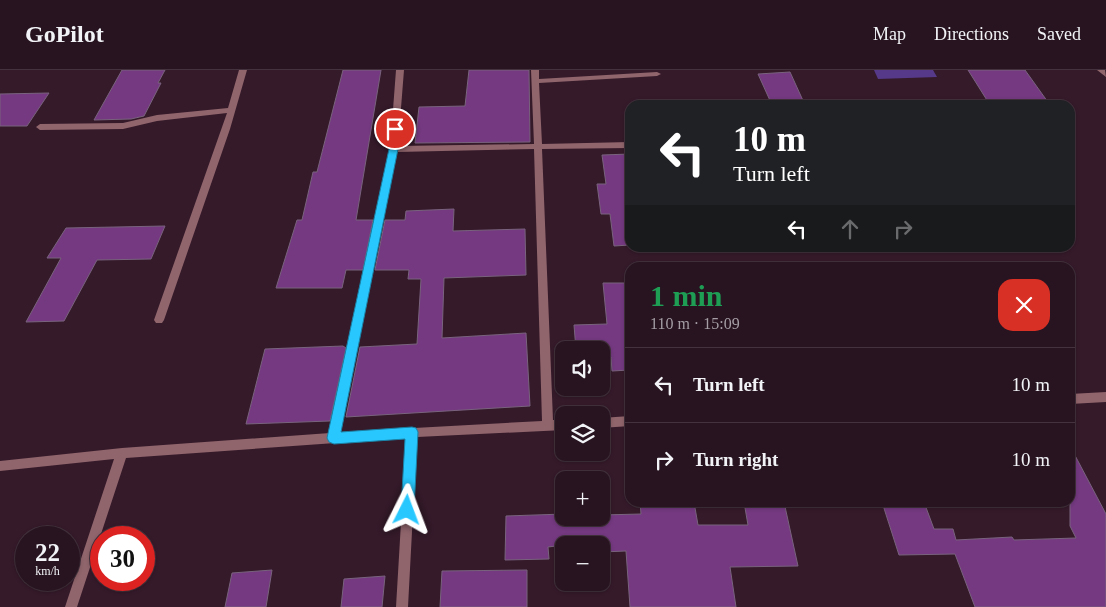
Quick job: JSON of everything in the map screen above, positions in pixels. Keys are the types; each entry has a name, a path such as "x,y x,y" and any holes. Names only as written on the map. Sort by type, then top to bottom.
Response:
{"street":[{"path":"159,320 243,70"},
{"path":"334,438 394,149 400,70"},
{"path":"536,70 548,426"},
{"path":"1101,70 1106,75"},
{"path":"536,82 657,74"},
{"path":"40,127 123,126 157,118 231,110"},
{"path":"394,149 625,145"},
{"path":"1075,399 1106,397"},
{"path":"610,422 625,421"},
{"path":"0,466 122,453 412,432 555,426"},
{"path":"402,607 412,432"},
{"path":"71,607 122,453"}],"shaded area":[{"path":"874,70 933,70 937,77 878,79"}],"building":[{"path":"122,70 165,70 158,83 161,83 144,116 131,119 94,120"},
{"path":"343,70 381,70 356,220 373,220 363,270 346,270 342,288 276,288 297,220 302,220 313,172 317,172"},
{"path":"469,70 529,70 530,142 415,143 419,107 465,106"},
{"path":"968,70 1025,70 1046,100 987,100"},
{"path":"790,72 803,100 770,100 758,74"},
{"path":"49,93 27,126 0,126 0,94"},
{"path":"625,154 625,245 614,246 610,214 601,214 597,184 606,184 602,155"},
{"path":"454,209 453,231 525,229 526,275 444,278 442,338 526,333 530,406 346,417 360,347 417,344 421,279 408,279 409,270 375,270 385,220 405,220 406,211"},
{"path":"165,226 151,259 97,260 64,321 26,322 61,258 47,258 66,228"},
{"path":"603,283 625,283 625,370 612,371 610,341 575,341 574,325 607,324"},
{"path":"343,346 346,348 330,421 246,424 265,349"},
{"path":"1075,455 1106,514 1106,607 975,607 955,554 899,555 884,507 926,507 934,529 953,529 956,540 1012,537 1014,540 1076,538 1070,526 1070,507 1075,507"},
{"path":"640,507 695,507 698,525 748,525 745,507 785,507 798,566 730,567 736,607 630,607 626,551 610,552 610,536 555,536 555,546 548,547 549,559 505,560 506,516 555,514 555,526 610,526 610,515 641,514"},
{"path":"272,570 266,607 225,607 232,573"},
{"path":"527,570 527,607 440,607 442,571"},
{"path":"385,576 382,607 341,607 344,579"}],"route":[{"path":"395,129 394,149 334,438 412,432 407,510"}]}
